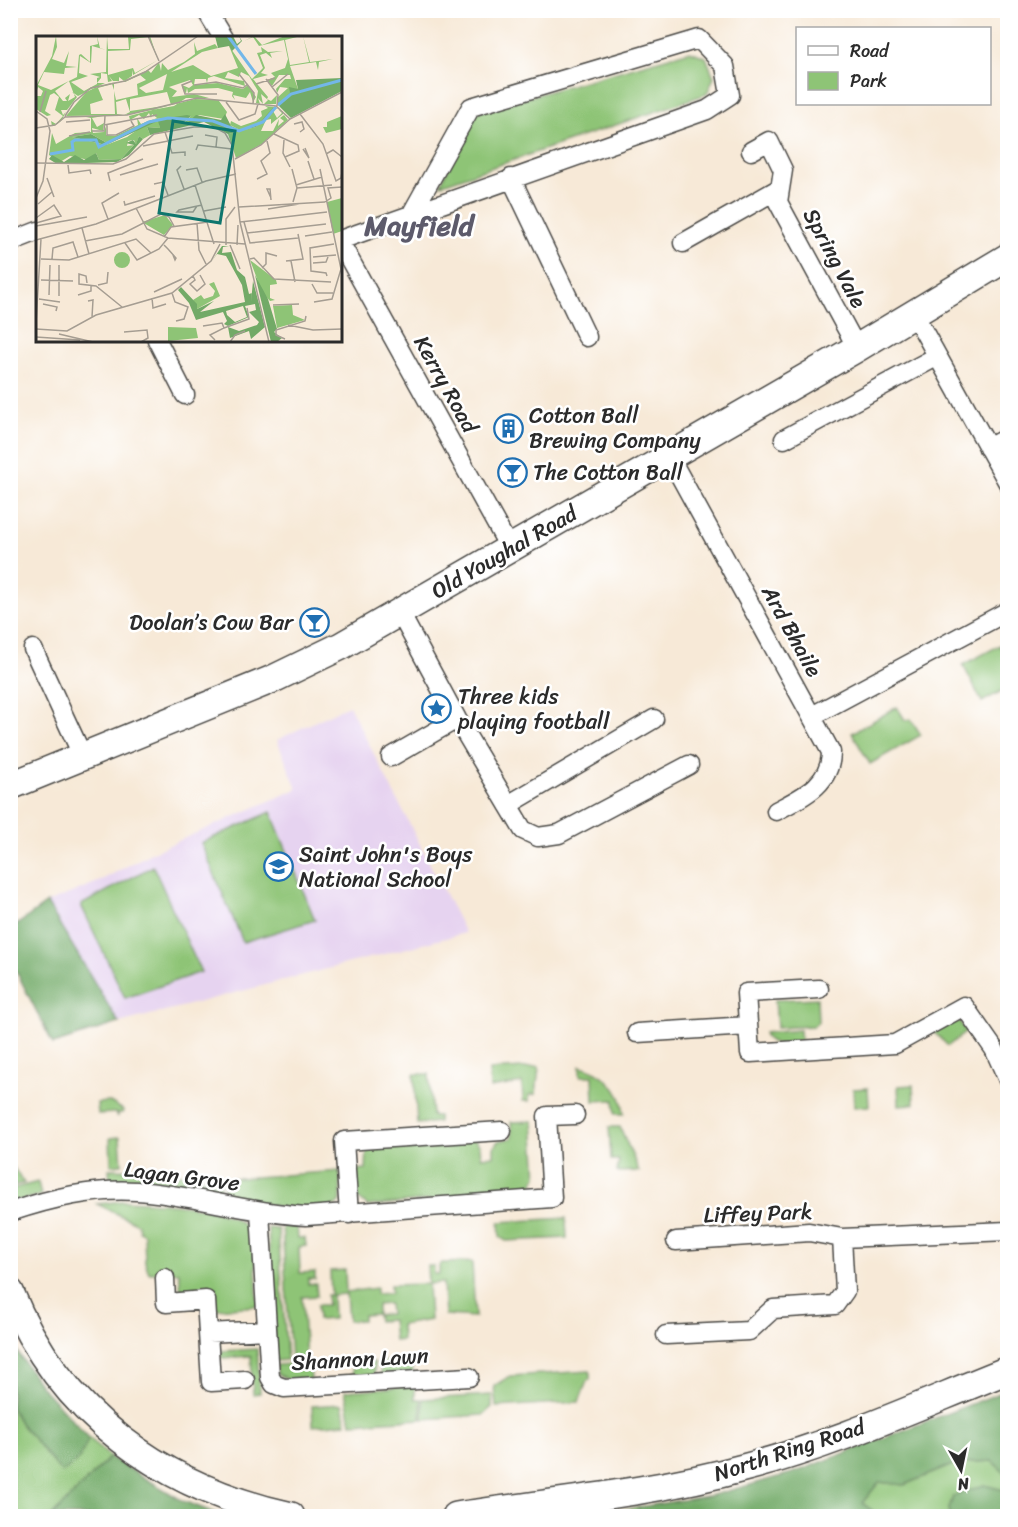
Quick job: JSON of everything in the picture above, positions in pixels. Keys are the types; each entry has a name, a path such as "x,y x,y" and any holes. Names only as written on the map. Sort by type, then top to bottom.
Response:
{"street":[{"path":"206,10 222,36"},
{"path":"342,240 412,213 707,110 730,96 725,66 699,39 471,107 412,213"},
{"name":"Spring Vale","path":"751,151 769,141 783,170 778,202 857,348"},
{"path":"512,178 587,337"},
{"name":"Spring Vale","path":"683,243 780,188"},
{"path":"10,242 36,232"},
{"name":"Kerry Road","path":"342,245 510,549"},
{"name":"Old Youghal Road","path":"10,786 273,679 341,646 857,348 1008,257"},
{"path":"914,314 1008,483"},
{"path":"158,342 185,395"},
{"path":"784,439 936,357"},
{"path":"987,448 1008,437"},
{"name":"Ard Bhaile","path":"669,456 831,752 831,769 822,781 776,811"},
{"path":"812,716 1008,610"},
{"path":"400,613 457,719 523,830 538,837 559,834 689,765"},
{"path":"33,649 83,757"},
{"path":"391,757 457,719"},
{"path":"508,805 654,719"},
{"path":"819,989 746,993 750,1053 895,1044 964,1006 1000,1045 1008,1080"},
{"path":"637,1033 748,1026"},
{"name":"Lagan Grove","path":"10,1212 55,1198 106,1191 137,1191 179,1196 260,1212 306,1216 552,1198 547,1116 575,1115"},
{"path":"349,1214 344,1141 502,1131"},
{"name":"Shannon Lawn","path":"260,1212 270,1377 280,1387 469,1377"},
{"name":"Liffey Park","path":"676,1241 809,1232 842,1238 1008,1230"},
{"name":"Liffey Park","path":"666,1335 749,1331 773,1309 835,1305 845,1291 842,1238"},
{"path":"165,1278 166,1303 206,1300 211,1382 245,1380"},
{"path":"10,1292 34,1344 51,1368 87,1409 131,1448 160,1468 210,1492 291,1516"},
{"name":"Shannon Lawn","path":"208,1333 267,1330"},
{"name":"North Ring Road","path":"456,1516 676,1483 749,1467 807,1449 1008,1370"}],"shaded area":[{"name":"Saint John's Boys National School","path":"349,705 465,933 119,1023 47,903 98,882 151,853 297,789 277,740"}],"green space":[{"path":"690,51 706,57 714,77 707,94 440,185 476,112"},
{"path":"1000,645 1007,659 1007,688 982,702 963,665"},
{"path":"897,707 905,720 911,719 921,735 870,764 852,733"},
{"path":"271,812 315,920 243,942 201,843"},
{"path":"153,866 201,972 125,998 81,905"},
{"path":"47,903 119,1023 53,1044 11,961 11,929"},
{"path":"817,998 818,1022 814,1026 777,1028 775,1000"},
{"path":"958,1019 966,1032 948,1046 933,1031"},
{"path":"800,1030 801,1044 774,1043 766,1038 764,1033"},
{"path":"580,1066 596,1072 610,1082 620,1097 624,1114 615,1114 614,1100 594,1101 593,1076 580,1076"},
{"path":"539,1067 536,1094 529,1095 529,1101 523,1101 522,1083 490,1088 489,1070"},
{"path":"414,1074 429,1074 432,1116 438,1116 438,1122 417,1124"},
{"path":"913,1085 914,1104 899,1105 898,1086"},
{"path":"868,1088 869,1106 854,1107 853,1089"},
{"path":"110,1102 123,1110 123,1113 118,1113 118,1117 116,1113 98,1114 97,1103"},
{"path":"533,1121 537,1177 528,1191 368,1206 355,1196 353,1170 366,1169 367,1148 475,1140 480,1146 481,1157 494,1156 494,1147 498,1141 512,1138 511,1122"},
{"path":"609,1127 620,1127 639,1171 617,1172 619,1160 611,1160"},
{"path":"120,1137 122,1164 111,1165 110,1138"},
{"path":"11,1164 24,1183 11,1186"},
{"path":"109,1169 147,1170 221,1179 219,1195 110,1184"},
{"path":"340,1171 341,1197 338,1204 326,1208 297,1209 223,1196 225,1179"},
{"path":"38,1182 41,1195 11,1203 11,1189"},
{"path":"122,1201 208,1209 238,1221 247,1229 254,1229 258,1306 215,1309 214,1293 185,1295 181,1292 179,1272 149,1273 145,1262 144,1234 139,1231 138,1224 97,1204"},
{"path":"566,1218 567,1238 506,1241 500,1237 499,1222"},
{"path":"282,1226 297,1227 298,1238 305,1238 306,1246 299,1247 300,1273 315,1272 315,1279 308,1279 308,1284 316,1284 317,1296 302,1297 306,1359 291,1360"},
{"path":"268,1228 278,1229 287,1360 275,1361"},
{"path":"472,1262 475,1317 445,1315 443,1283 428,1284 427,1266 434,1266 434,1274 439,1274 439,1266 442,1263"},
{"path":"345,1270 346,1292 376,1288 376,1294 391,1293 390,1285 428,1284 430,1320 401,1325 402,1340 394,1341 392,1320 378,1321 377,1315 390,1314 389,1304 377,1305 377,1314 363,1315 363,1320 348,1321 346,1294 332,1295 333,1319 318,1320 317,1305 328,1305 327,1295 331,1295 330,1271"},
{"path":"10,1341 20,1358 55,1403 110,1457 52,1516 11,1516"},
{"path":"10,1341 39,1384 89,1438 79,1459 62,1473 20,1423 11,1407"},
{"path":"257,1349 260,1393 253,1394 251,1356 222,1358 219,1355 222,1351"},
{"path":"412,1360 413,1374 381,1376 380,1362"},
{"path":"374,1362 375,1376 353,1377 352,1364"},
{"path":"307,1363 310,1366 311,1380 291,1381 277,1374 276,1365"},
{"path":"590,1371 590,1380 587,1381 579,1402 496,1407 494,1386 510,1376"},
{"path":"415,1386 415,1399 421,1399 421,1419 351,1423 345,1391"},
{"path":"1007,1390 1007,1475 992,1461 957,1463 904,1485 879,1482 862,1503 876,1513 909,1510 914,1516 636,1516 639,1507 713,1495 796,1472"},
{"path":"492,1395 492,1407 483,1415 423,1419 423,1399"},
{"path":"342,1404 346,1423 313,1426 312,1406"},
{"path":"110,1457 183,1501 223,1516 52,1516"},
{"path":"992,1461 1007,1475 1007,1491 984,1485 949,1509 951,1516 914,1516 909,1510 876,1513 862,1503 879,1482 904,1485 957,1463"},
{"path":"984,1485 1007,1491 1007,1516 951,1516 949,1509 953,1496"},
{"path":"639,1507 636,1516 577,1516"}],"place":[{"name":"Cotton Ball Brewing Company","path":"508,428"},
{"name":"The Cotton Ball","path":"512,472"},
{"name":"Doolan’s Cow Bar","path":"314,622"},
{"name":"Three kids playing football","path":"437,709"},
{"name":"Saint John's Boys National School","path":"278,867"}],"district":[{"name":"Mayfield","path":"419,225"}]}
